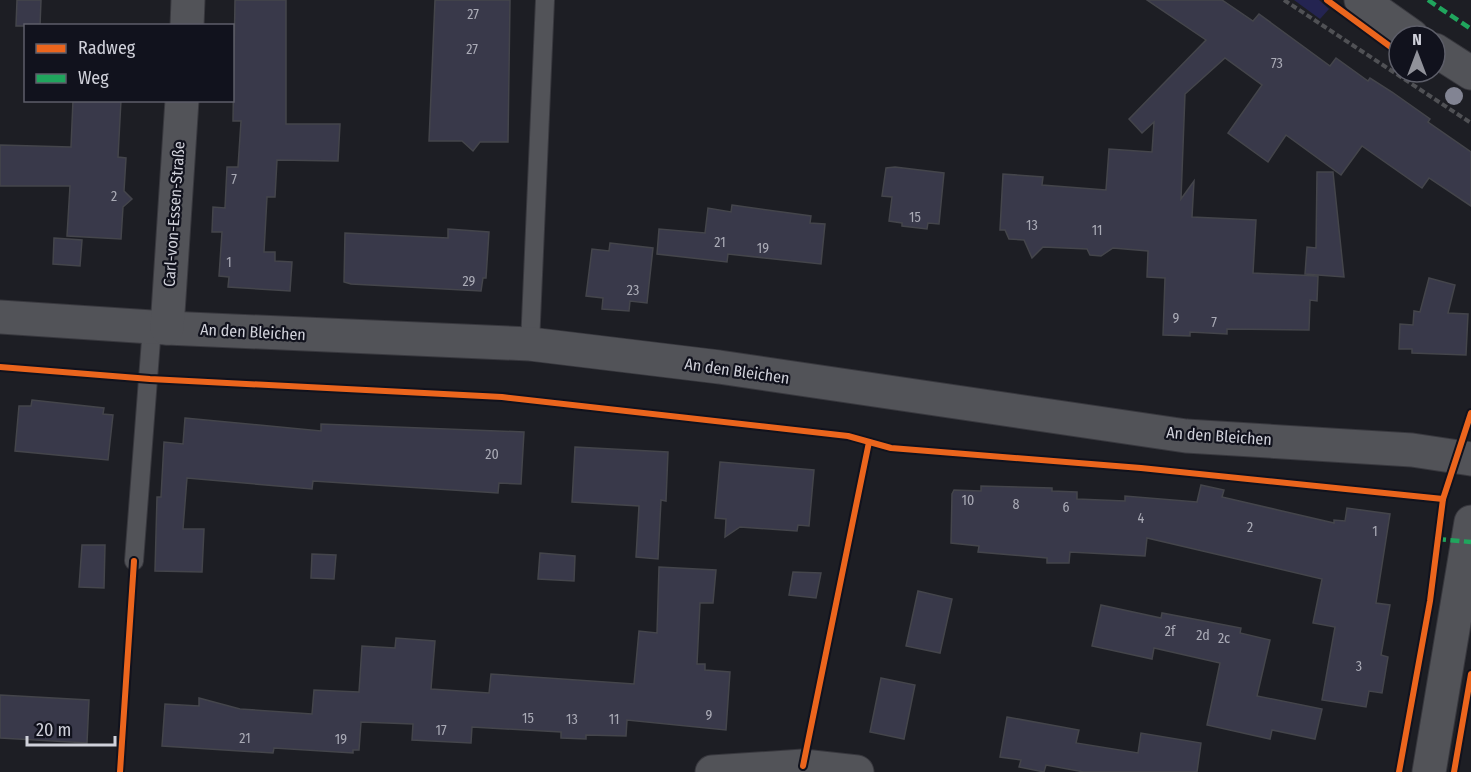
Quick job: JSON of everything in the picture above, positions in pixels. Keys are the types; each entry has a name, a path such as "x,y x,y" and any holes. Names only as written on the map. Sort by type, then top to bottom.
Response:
{"street":[{"path":"187,24 188,0"},
{"path":"1361,0 1395,24"},
{"path":"1447,58 1471,73"},
{"name":"Carl-von-Essen-Straße","path":"160,327 182,102"},
{"name":"An den Bleichen","path":"0,317 160,327 530,344 719,367 1186,436 1412,450 1471,459"},
{"path":"1429,772 1471,522"},
{"path":"712,772 803,766 857,772"}],"lane":[{"path":"530,344 545,0"},
{"path":"134,561 160,327"}],"path":[{"path":"1284,0 1471,123"}],"shaded area":[{"path":"1294,0 1319,0 1329,9 1320,19"}],"building":[{"path":"17,0 41,0 40,24 16,26"},
{"path":"235,0 286,0 286,124 340,124 338,161 277,160 275,197 267,197 264,252 275,252 275,261 292,262 290,291 228,287 229,277 219,276 222,232 212,232 213,207 225,208 227,167 238,167 241,121 233,121"},
{"path":"435,0 510,0 508,142 480,142 473,151 462,141 429,141"},
{"path":"1147,0 1222,0 1253,21 1259,14 1330,66 1336,58 1368,81 1370,78 1430,119 1428,122 1471,152 1471,206 1429,178 1422,188 1362,146 1341,175 1286,135 1268,162 1228,133 1262,85 1225,58 1185,94 1181,199 1194,181 1192,217 1256,220 1253,273 1318,276 1317,301 1310,300 1309,330 1227,329 1227,334 1190,332 1190,336 1163,335 1165,278 1147,277 1148,251 1113,248 1101,256 1090,255 1087,249 1043,247 1032,258 1024,240 1009,239 1005,230 1000,230 1003,174 1043,177 1042,185 1106,190 1109,149 1152,152 1154,122 1142,133 1129,119 1206,40"},
{"path":"73,102 121,102 118,157 126,158 124,191 132,199 123,207 121,239 67,236 70,186 0,186 0,145 71,147"},
{"path":"886,168 944,173 939,224 928,223 927,229 902,226 902,223 889,221 892,197 882,196"},
{"path":"1317,172 1333,172 1344,277 1305,274 1307,247 1316,248"},
{"path":"732,205 811,216 810,223 825,224 821,264 728,254 727,262 657,254 659,229 705,233 708,208 731,212"},
{"path":"448,229 489,232 486,278 483,278 481,291 344,282 345,233 448,238"},
{"path":"54,238 82,240 80,266 53,264"},
{"path":"610,243 653,248 647,303 630,301 629,311 602,309 603,298 586,296 592,249 609,251"},
{"path":"1429,278 1455,285 1448,313 1468,314 1466,355 1412,353 1412,349 1399,349 1400,324 1413,325 1414,311 1420,312"},
{"path":"32,400 104,408 103,414 113,415 108,460 15,451 19,406 31,406"},
{"path":"185,418 321,431 321,424 524,432 521,484 499,483 498,493 313,481 312,489 187,478 183,529 204,529 202,572 155,571 157,497 161,497 164,442 183,444"},
{"path":"575,447 668,452 666,501 661,500 658,559 636,557 639,506 572,502"},
{"path":"720,462 814,470 809,526 798,525 797,531 740,527 725,537 726,519 715,518"},
{"path":"1201,485 1224,490 1222,497 1334,523 1334,520 1345,521 1347,508 1390,514 1376,603 1390,605 1381,655 1388,657 1382,693 1369,691 1366,707 1322,700 1335,627 1313,623 1322,579 1147,538 1145,556 1070,552 1069,563 1047,563 1047,558 978,552 979,546 951,543 954,490 981,491 981,486 1052,488 1052,491 1077,492 1077,499 1125,501 1125,496 1197,502"},
{"path":"82,545 105,545 104,588 79,587"},
{"path":"540,553 575,556 574,581 538,579"},
{"path":"312,554 336,555 334,579 311,578"},
{"path":"659,567 716,570 713,603 700,603 697,664 705,664 705,670 730,672 726,730 627,720 626,736 586,735 586,739 561,738 561,732 472,727 471,743 412,740 413,724 361,722 359,750 353,750 353,753 274,748 273,753 162,746 165,704 199,706 199,698 240,709 312,714 314,690 359,692 362,646 395,648 396,638 435,641 431,689 489,693 491,674 634,684 639,631 657,633"},
{"path":"793,572 821,573 816,598 789,595"},
{"path":"918,591 952,599 940,653 906,646"},
{"path":"1101,605 1161,618 1162,613 1241,628 1240,633 1270,640 1257,696 1322,709 1315,739 1272,730 1270,739 1207,725 1220,663 1154,648 1152,659 1092,646"},
{"path":"881,678 915,685 904,739 870,732"},
{"path":"0,695 89,700 87,743 0,738"},
{"path":"1007,717 1079,730 1076,743 1138,753 1141,733 1201,743 1197,772 1084,772 1046,765 1044,772 1019,767 1021,760 1000,757"}],"marked path":[{"path":"1428,0 1471,29"},
{"path":"1437,539 1471,542"}],"cycle path":[{"path":"1327,0 1387,44"},
{"path":"0,367 150,379 502,397 848,436 891,448 1141,468 1443,499"},
{"path":"1399,772 1430,601 1443,499 1471,413"},
{"path":"803,766 869,442"},
{"path":"120,772 134,561"},
{"path":"1454,772 1471,674"}]}
